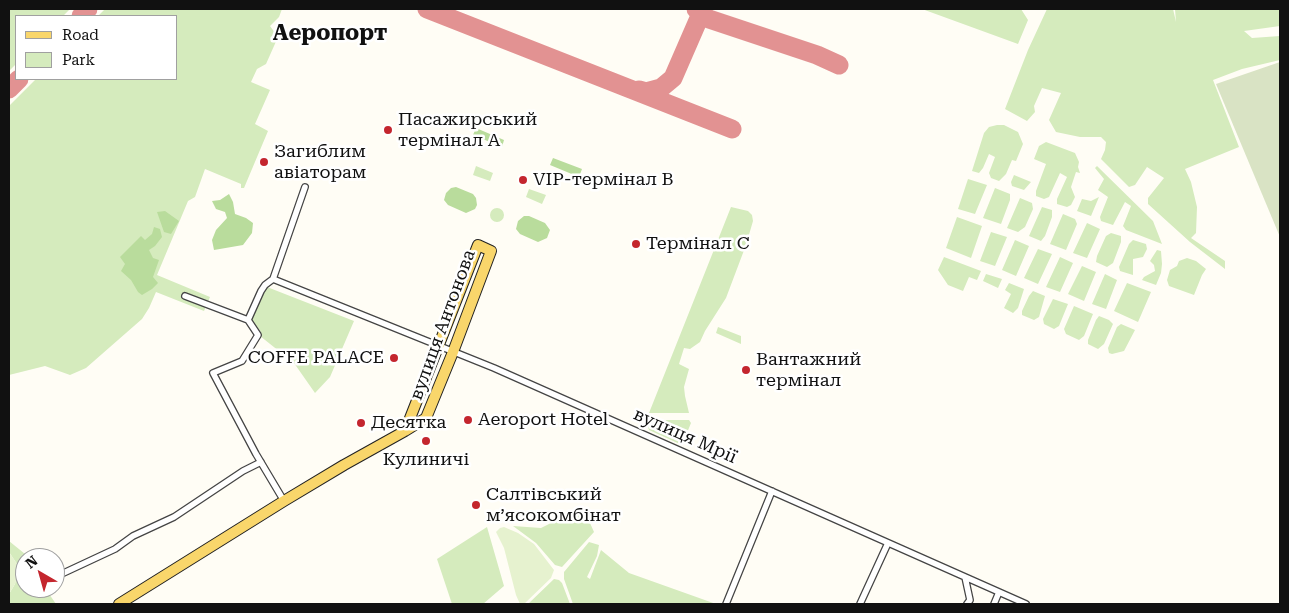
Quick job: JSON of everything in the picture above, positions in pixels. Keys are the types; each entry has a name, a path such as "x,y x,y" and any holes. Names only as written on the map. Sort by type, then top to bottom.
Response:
{"main road":[{"name":"вулиця Антонова","path":"120,604 344,464 405,432 426,418 491,250 478,245 405,432"}],"street":[{"path":"248,320 261,291 273,279 305,187"},
{"name":"вулиця Мрії","path":"273,279 536,386 1026,604"},
{"path":"185,296 248,320 258,335 242,361 213,374 284,501"},
{"path":"65,572 114,549 132,536 174,517 243,471 261,462"},
{"path":"726,604 772,491"},
{"path":"860,604 888,543"},
{"path":"965,577 970,600 967,604"},
{"path":"994,604 999,592"}],"green space":[{"path":"9,9 70,9 64,15 15,15 15,65 9,71"},
{"path":"105,9 282,9 279,17 270,26 278,37 266,64 257,69 251,82 270,90 255,124 268,131 244,188 241,188 241,184 205,169 195,197 188,201 157,275 210,297 204,311 156,292 142,319 86,368 70,375 45,366 9,375 9,106 35,80 178,80 178,15 99,15"},
{"path":"922,9 1021,9 1028,20 1018,44"},
{"path":"1047,9 1173,9 1176,22 1175,9 1280,9 1280,26 1244,31 1252,38 1280,36 1280,60 1242,69 1213,80 1239,147 1185,169 1191,182 1197,207 1196,233 1191,238 1225,261 1225,269 1190,242 1148,204 1148,198 1164,178 1147,167 1135,185 1129,187 1101,159 1106,142 1101,137 1080,137 1056,132 1049,120 1061,93 1042,88 1034,106 1035,112 1027,121 1005,109 1028,50"},
{"path":"1280,62 1280,237 1216,84"},
{"path":"1004,125 1018,132 1023,144 1016,161 1012,160 1006,174 999,181 991,178 989,173 995,157 989,154 979,173 972,171 984,133 989,127"},
{"path":"476,128 504,140 502,147 473,135"},
{"path":"1046,142 1075,153 1079,162 1080,173 1076,172 1071,187 1075,197 1071,205 1067,207 1057,204 1057,199 1067,177 1060,173 1049,197 1044,199 1036,196 1046,164 1034,159 1039,146"},
{"path":"553,158 582,169 579,177 550,165"},
{"path":"476,166 493,173 490,181 473,175"},
{"path":"1097,166 1153,221 1162,244 1126,230 1123,226 1131,206 1125,202 1113,225 1101,221 1100,217 1108,197 1098,190 1104,179 1095,168"},
{"path":"1014,175 1031,182 1024,190 1012,186 1011,182"},
{"path":"968,179 987,185 975,214 958,209"},
{"path":"456,187 473,194 477,205 475,209 466,213 448,205 444,200 446,193 451,188"},
{"path":"995,188 1010,194 1010,200 1001,224 983,218"},
{"path":"529,189 546,195 542,204 526,197"},
{"path":"229,194 233,202 235,214 253,223 252,233 243,245 214,250 212,240 216,230 227,218 225,212 216,209 212,201 220,200"},
{"path":"1099,197 1091,216 1077,211 1082,199 1091,201"},
{"path":"1020,198 1032,203 1033,209 1025,227 1018,232 1007,228"},
{"path":"731,207 748,211 752,215 753,221 726,298 700,342 690,349 684,348 679,364 689,369 684,387 689,413 649,413"},
{"path":"1042,207 1052,210 1052,217 1045,236 1041,241 1029,236"},
{"path":"497,208 502,210 504,215 502,220 497,222 492,220 490,215 492,210"},
{"path":"165,211 179,221 171,234 164,232 157,212"},
{"path":"1063,214 1075,219 1077,224 1066,250 1050,244"},
{"path":"524,216 529,216 545,223 550,230 547,238 538,242 520,234 516,229 518,221"},
{"path":"957,217 982,226 971,258 946,248"},
{"path":"1087,223 1100,229 1087,258 1073,253"},
{"path":"154,227 160,229 162,237 149,250 153,258 159,260 153,277 158,283 142,295 131,280 121,271 125,264 120,257 141,236 145,240 152,234"},
{"path":"991,232 1007,237 995,266 980,261"},
{"path":"1111,233 1121,236 1121,242 1113,263 1107,267 1096,262 1106,236"},
{"path":"1015,240 1029,246 1016,276 1002,270"},
{"path":"1133,240 1146,244 1147,249 1143,257 1133,259 1133,275 1120,271 1119,267 1129,244"},
{"path":"1038,249 1052,254 1038,284 1024,278"},
{"path":"1157,250 1161,251 1162,264 1161,273 1156,285 1142,280 1155,271 1154,265 1150,261"},
{"path":"944,257 981,271 977,280 969,277 963,291 948,285 938,270"},
{"path":"1060,257 1073,263 1060,292 1046,287"},
{"path":"1187,258 1196,261 1206,269 1194,295 1169,286 1167,280 1170,270 1177,266 1179,261"},
{"path":"1082,266 1096,272 1084,301 1068,294"},
{"path":"986,274 1002,279 998,288 983,281"},
{"path":"1105,274 1117,280 1106,309 1092,304"},
{"path":"1009,283 1024,289 1018,308 1013,313 1004,308 1011,294 1005,290"},
{"path":"1127,283 1151,292 1138,322 1114,311"},
{"path":"267,287 354,321 330,377 315,393 294,363 260,336 261,332 251,319"},
{"path":"1033,291 1045,296 1039,317 1034,320 1022,315 1022,311"},
{"path":"1053,299 1068,304 1059,326 1054,329 1044,324 1043,319"},
{"path":"1074,306 1093,314 1084,336 1079,340 1066,334 1064,329"},
{"path":"1099,316 1113,324 1104,344 1098,349 1088,344 1088,340"},
{"path":"1121,324 1135,330 1124,351 1109,353 1108,348 1117,327"},
{"path":"718,327 741,336 741,344 716,333"},
{"path":"649,420 689,420 691,423 682,445 649,430 647,424"},
{"path":"578,513 586,514 594,532 562,567 555,565 536,543 513,526 541,528 561,518"},
{"path":"487,527 504,586 483,604 452,604 437,559"},
{"path":"504,527 518,533 534,544 554,570 551,578 524,604 520,604 516,595 504,548 496,532"},
{"path":"9,541 18,548 15,548 15,561 9,552"},
{"path":"589,542 599,545 597,556 587,577 590,579 601,550 629,573 716,604 573,604 564,579 564,572"},
{"path":"9,552 15,561 15,584 9,594"},
{"path":"554,579 562,583 570,604 528,604"},
{"path":"15,584 15,598 52,598 56,604 9,604 9,594"}],"taxiway":[{"path":"82,15 88,9"},
{"path":"427,9 732,129"},
{"path":"696,9 709,19 817,55 839,65"},
{"path":"639,90 646,92 661,88 673,78 703,9"},
{"path":"9,89 18,80"}],"place":[{"name":"Пасажирський термінал A","path":"388,130"},
{"name":"Загиблим авіаторам","path":"264,162"},
{"name":"VIP-термінал B","path":"523,180"},
{"name":"Термінал C","path":"636,244"},
{"name":"COFFE PALACE","path":"394,358"},
{"name":"Вантажний термінал","path":"746,370"},
{"name":"Aeroport Hotel","path":"468,420"},
{"name":"Десятка","path":"361,423"},
{"name":"Кулиничі","path":"426,441"},
{"name":"Салтівський мʼясокомбінат","path":"476,505"}],"district":[{"name":"Аеропорт","path":"330,34"}]}
